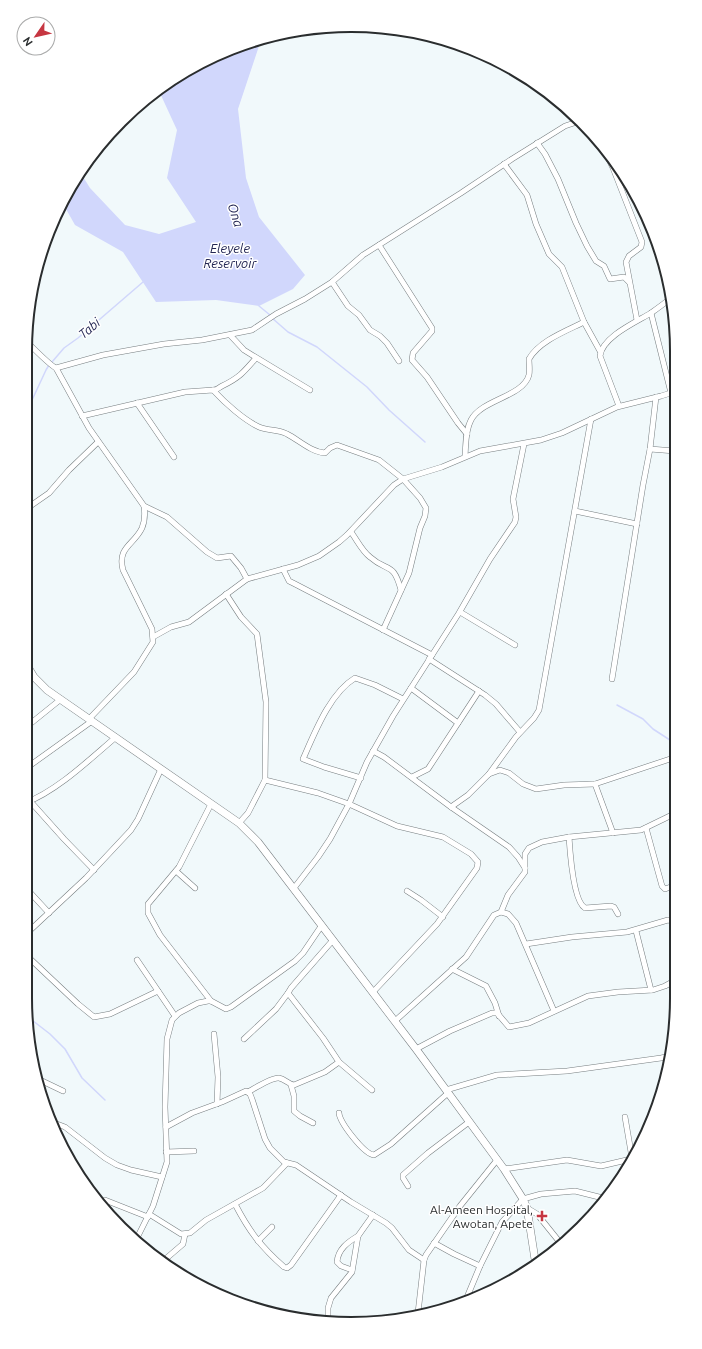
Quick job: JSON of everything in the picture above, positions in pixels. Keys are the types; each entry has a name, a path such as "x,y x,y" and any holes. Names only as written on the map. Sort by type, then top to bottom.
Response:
{"main road":[{"path":"32,674 47,690 239,823 258,842 395,1021 504,1169 527,1208 535,1258"}],"street":[{"path":"52,366 164,344 202,340 252,330 276,314 305,299 332,282 363,255 504,164 565,126 575,123"},
{"path":"537,143 545,154 558,180 576,223 596,261 604,266 610,279 624,277 630,283"},
{"path":"504,164 527,195 536,224 546,246 552,257 562,267 584,322 600,351 600,356 619,406"},
{"path":"615,172 642,242 641,247 626,260 637,320"},
{"path":"379,245 432,328 432,331 413,353 412,360 427,377 467,434"},
{"path":"332,282 348,306 358,315 370,330 388,343 400,361"},
{"path":"600,351 603,346 617,334 666,302"},
{"path":"651,312 670,381"},
{"path":"465,456 467,434 471,420 477,412 516,390 525,382 529,375 528,359 530,356 561,332 584,322"},
{"path":"230,335 244,350 310,390"},
{"path":"32,347 52,366 98,442 144,506 145,513 142,528 125,548 121,562 123,570 152,629 153,642 134,672 91,720 32,764"},
{"path":"82,416 185,392 207,389 217,390 241,376 256,358"},
{"path":"214,390 220,398 247,420 259,427 285,433 318,452 325,453 330,448 337,445 379,460 403,479 420,498 426,508 425,516 420,528 409,573 383,630"},
{"path":"153,637 171,627 189,622 247,580 311,561 319,556 351,532 394,485 403,479 442,467 465,456 480,451 541,440 562,433 619,406 670,393"},
{"path":"612,679 642,485 650,449 656,397"},
{"path":"137,403 174,457"},
{"path":"451,807 468,795 489,774 520,732 534,718 539,710 591,418"},
{"path":"32,505 49,494 69,470 98,442"},
{"path":"294,888 318,856 349,804 373,751 403,699 460,612 490,559 515,522 516,517 513,499 524,444"},
{"path":"650,449 670,451"},
{"path":"144,506 167,517 207,552 217,558 231,556 241,568 247,580"},
{"path":"575,511 637,524"},
{"path":"351,532 368,556 395,572 401,590"},
{"path":"283,569 289,581 431,657 496,704 520,732"},
{"path":"226,594 241,616 258,634 266,702 265,780 248,813 239,823"},
{"path":"460,612 515,645"},
{"path":"361,778 324,768 303,758 318,726 332,702 348,683 355,678 375,685 403,699"},
{"path":"411,688 458,723"},
{"path":"412,777 428,769 479,691"},
{"path":"32,722 61,699"},
{"path":"32,800 65,781 116,738"},
{"path":"373,751 384,757 508,847 518,857 525,868"},
{"path":"489,774 500,770 507,772 523,784 536,789 564,785 595,784 670,759"},
{"path":"32,929 94,870 131,830 161,769"},
{"path":"265,780 318,793 349,804 397,826 443,837 476,859 478,863 477,868 443,917 373,992"},
{"path":"595,784 600,794 613,833"},
{"path":"211,804 183,860 176,871 148,904 148,913 160,935 211,1001 226,1009 239,1002 295,961 303,953 322,925"},
{"path":"32,806 94,870"},
{"path":"501,912 508,895 523,876 525,868 525,854 530,848 542,842 568,837 632,832 646,828 670,816"},
{"path":"646,828 662,886 665,889 670,888"},
{"path":"568,837 571,865 578,898 582,906 585,908 611,906 614,907 618,914"},
{"path":"176,871 195,888"},
{"path":"407,891 443,917"},
{"path":"32,895 49,913"},
{"path":"395,1021 466,957 494,915 501,912 508,914 512,919 526,944 554,1011"},
{"path":"526,944 572,937 636,931 670,920"},
{"path":"636,931 651,990"},
{"path":"244,1039 280,1006 291,988 333,940"},
{"path":"137,960 175,1016"},
{"path":"32,961 78,1004 94,1016 110,1014 158,991"},
{"path":"452,969 486,986 492,996 500,1017"},
{"path":"416,1049 474,1020 495,1012 509,1027 529,1022 588,996 651,990 670,983"},
{"path":"288,993 323,1038 339,1062 372,1090"},
{"path":"138,1236 148,1216 167,1162 167,1039 170,1025 175,1016 198,1003 211,1001"},
{"path":"214,1034 218,1077 217,1104"},
{"path":"339,1113 342,1124 368,1153 374,1155 391,1144 447,1092 497,1075 567,1071 664,1057"},
{"path":"166,1128 192,1113 246,1091 248,1092 269,1080 279,1078 291,1085 294,1085 325,1072 339,1062"},
{"path":"43,1081 63,1091"},
{"path":"291,1085 294,1096 294,1111 313,1123"},
{"path":"248,1092 252,1099 265,1139 270,1148 287,1163 296,1165 392,1228 409,1250 424,1260"},
{"path":"625,1117 631,1151"},
{"path":"408,1186 402,1175 469,1122"},
{"path":"58,1124 65,1127 104,1158 116,1165 162,1177"},
{"path":"166,1152 194,1150"},
{"path":"418,1310 424,1260 460,1206 497,1160"},
{"path":"504,1169 567,1160 601,1166 625,1160"},
{"path":"105,1200 148,1216 181,1234 190,1233 206,1220 263,1188 287,1163"},
{"path":"468,1295 480,1266 502,1222 523,1199 541,1194 575,1191 600,1197"},
{"path":"235,1204 245,1222 266,1251 284,1267 289,1267 341,1195"},
{"path":"527,1208 537,1214 558,1240"},
{"path":"352,1270 341,1266 337,1262 338,1253 346,1244 358,1236 373,1215"},
{"path":"258,1241 272,1227"},
{"path":"167,1258 183,1244 185,1234"},
{"path":"328,1316 329,1301 348,1278 352,1270 358,1236"},
{"path":"434,1243 480,1266"}],"water":[{"name":"Eleyele Reservoir","path":"259,46 238,109 246,178 259,217 305,275 293,289 259,306 216,300 156,302 123,252 75,225 66,209 84,178 90,188 125,225 159,234 196,222 167,178 177,130 161,95 210,65 229,56"}],"waterway":[{"name":"Tabi","path":"52,362 64,348 78,338 143,282"},
{"path":"259,306 270,315"},
{"path":"272,318 288,332 317,347 367,387 389,410 425,442"},
{"name":"Tabi","path":"32,400 49,365"},
{"path":"617,705 643,719 653,729 670,740"},
{"path":"33,1021 50,1034 65,1049 82,1078 105,1100"}],"place":[{"name":"Al-Ameen Hospital, Awotan, Apete","path":"542,1216"}],"water label":[{"name":"Ona","path":"236,215"}]}
